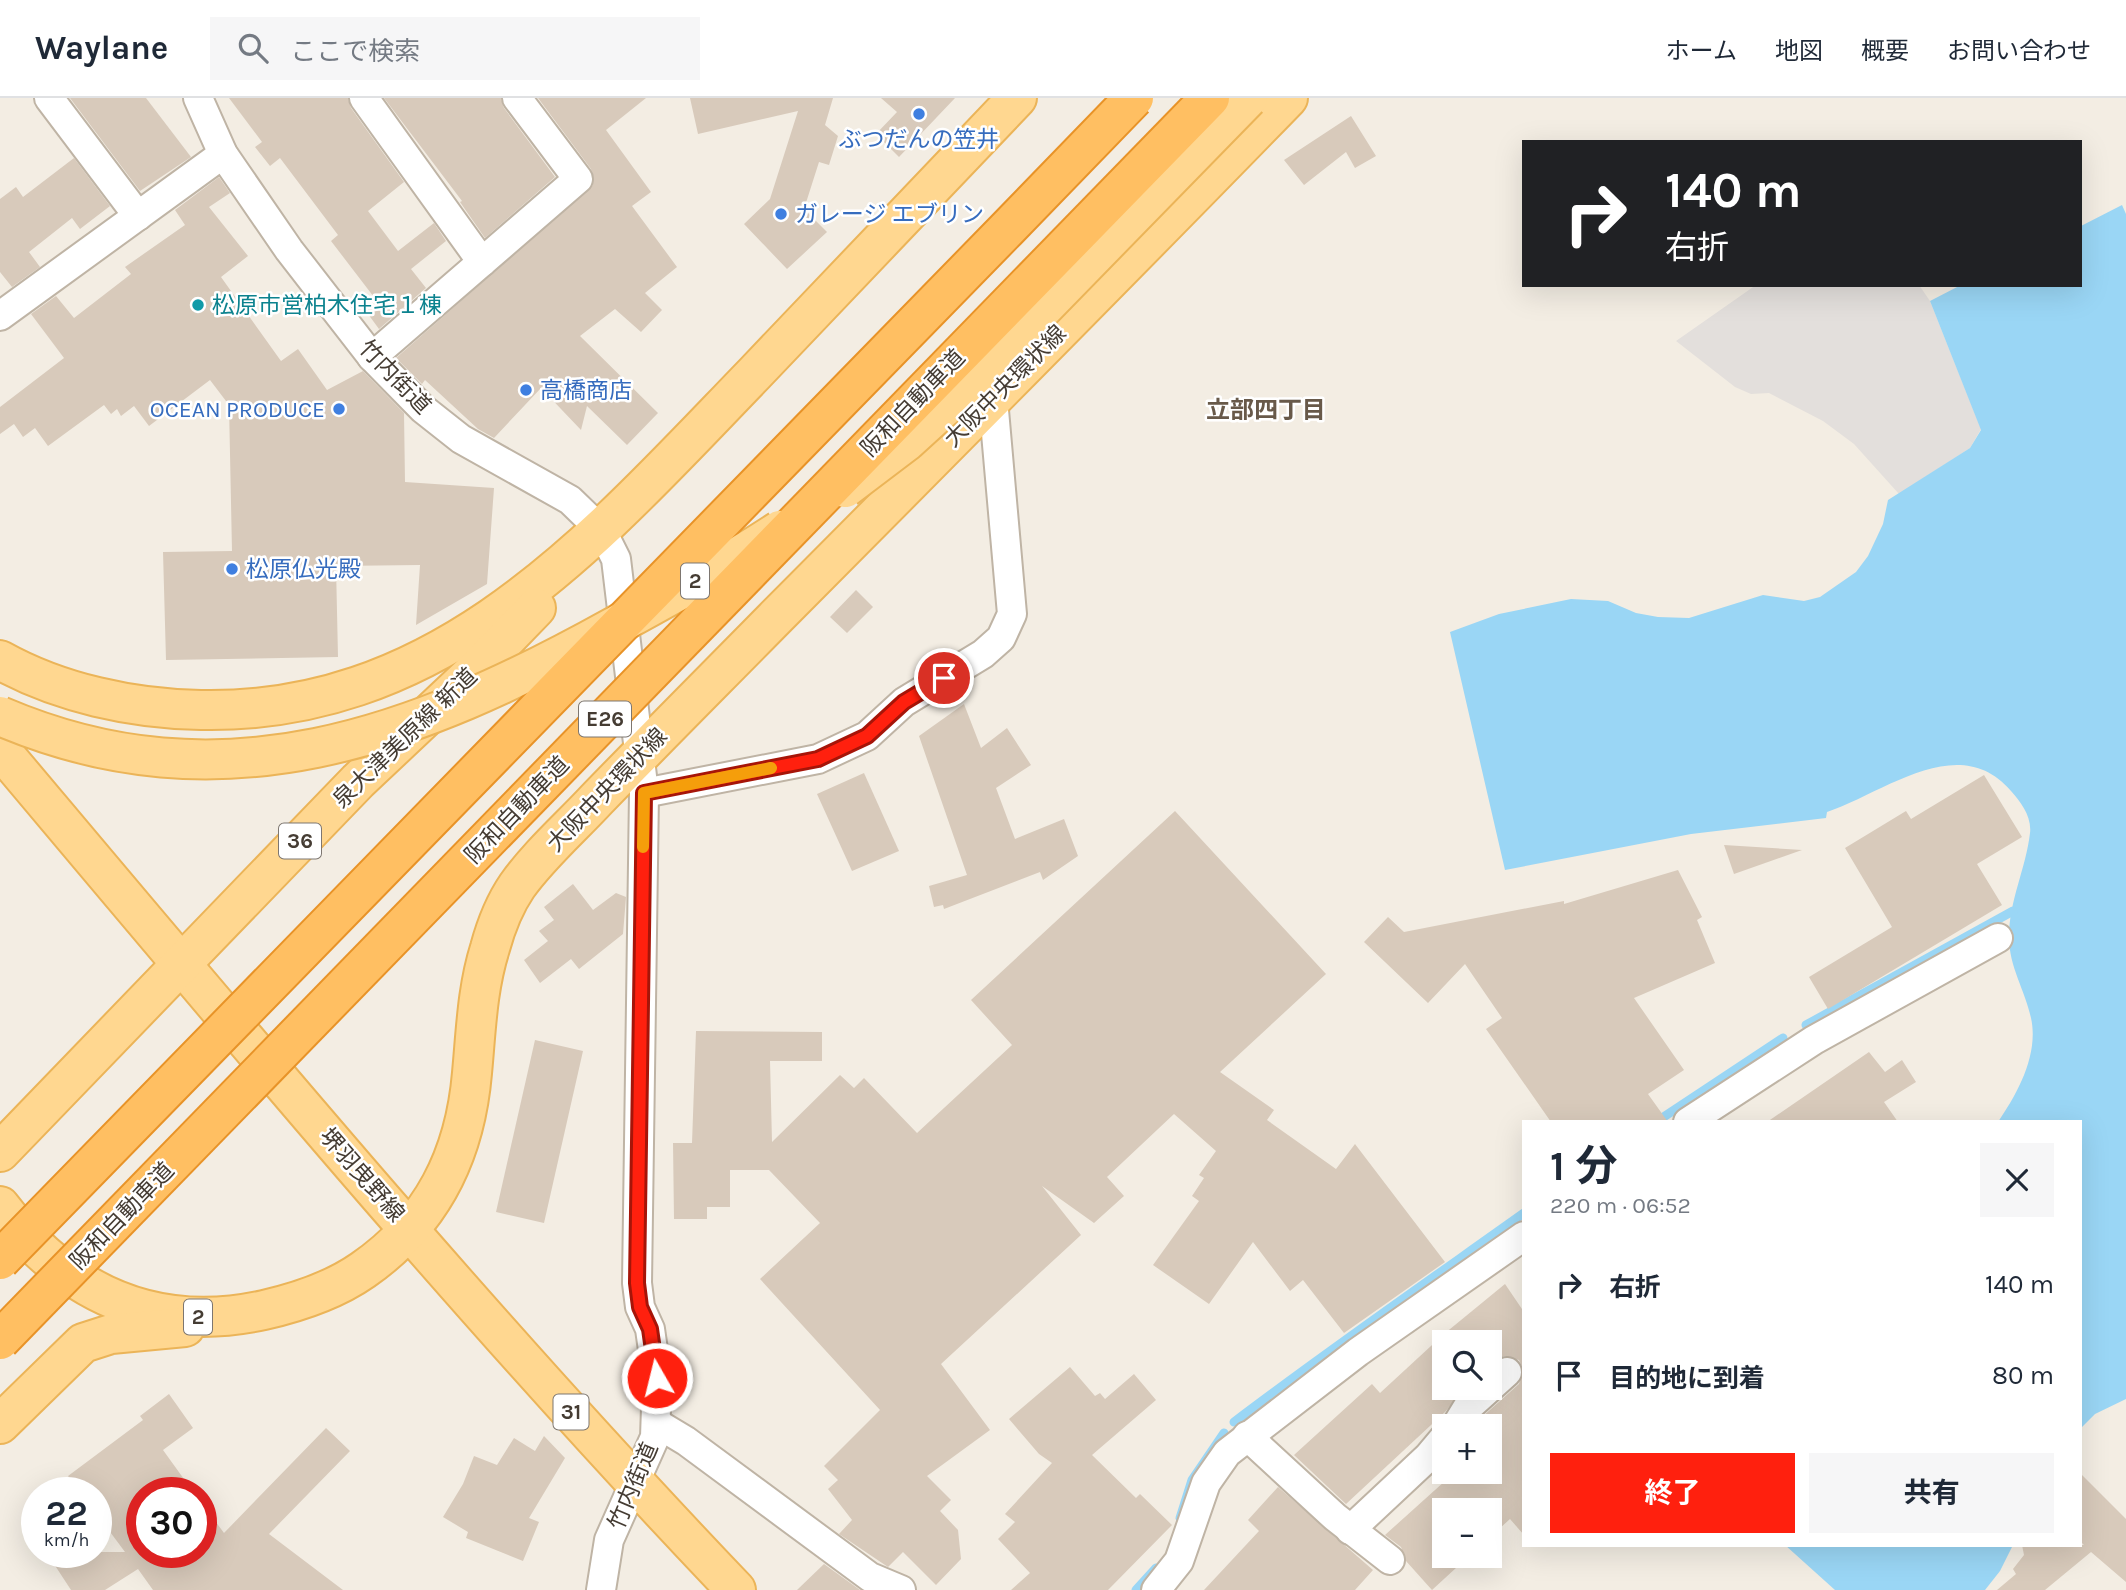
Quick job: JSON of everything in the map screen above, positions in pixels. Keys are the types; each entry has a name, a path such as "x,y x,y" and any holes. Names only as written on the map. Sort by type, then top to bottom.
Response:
{"highway":[{"name":"E26","path":"0,1259 341,909 702,545 1134,98"},
{"name":"阪和自動車道","path":"0,1340 1210,98"}],"main road":[{"path":"0,660 79,691 179,710 244,710 332,695 397,671 463,637 492,619 602,531 1017,98"},
{"name":"大阪中央環状線","path":"0,716 54,736 147,756 211,760 266,757 313,751 370,736 530,671 763,541 853,482 907,441 963,390 1248,98"},
{"name":"大阪中央環状線","path":"0,1206 39,1251 71,1278 99,1293 153,1312 207,1318 235,1316 287,1305 336,1286 362,1270 410,1230 436,1197 458,1147 472,1080 480,989 499,918 526,875 640,755 1287,98"},
{"name":"泉大津美原線 新道","path":"0,1152 358,780 481,666 563,580 602,531"},
{"name":"堺羽曳野線","path":"0,749 410,1230 636,1485 736,1590"},
{"path":"0,1424 83,1343 111,1334 167,1331 235,1316"}],"street":[{"path":"49,98 138,216"},
{"name":"竹内街道","path":"198,98 223,154 289,250 372,357 423,410 461,439 570,500 602,531 616,559 621,582 644,793 637,1283 640,1307 650,1329 659,1398 655,1437 610,1540 601,1590"},
{"path":"364,98 482,262"},
{"path":"372,357 578,179 517,98"},
{"path":"5,302 138,216 223,154"},
{"path":"644,793 818,759 867,736 904,702 984,654 1001,638 1012,614 993,399"},
{"path":"1691,1120 1814,1040 1998,938"},
{"path":"1156,1590 1179,1561 1211,1475 1227,1453 1358,1352 1522,1237"},
{"path":"1463,1414 1507,1372"},
{"path":"656,1423 686,1441 870,1577 901,1590"},
{"path":"1247,1436 1350,1530 1390,1560"},
{"path":"1350,1530 1432,1452"}],"shaded area":[{"path":"1753,287 1920,287 1930,301 1981,429 1970,448 1899,494 1854,444 1823,421 1769,393 1751,394 1735,387 1676,341"}],"water":[{"path":"2122,205 2126,214 2126,1399 2095,1414 2082,1427 2082,1120 1999,1120 2025,1073 2033,1032 2014,968 2009,937 2012,910 2030,827 2025,810 2011,791 1991,774 1968,766 1945,766 1897,781 1827,812 1826,818 1691,834 1505,870 1450,632 1499,614 1571,599 1608,601 1636,613 1658,617 1689,618 1763,595 1804,601 1820,597 1856,572 1868,556 1883,524 1888,500 1970,448 1981,430 1930,301 1957,287 2082,287 2082,225"},
{"path":"1787,1547 2012,1547 2000,1571 1985,1590 1835,1590"}],"building":[{"path":"70,98 146,98 191,157 140,191"},
{"path":"229,98 348,98 351,108 404,182 368,211 398,251 434,223 446,241 411,269 426,288 379,329 368,314 380,305 331,241 338,235 280,158 270,166 255,147 262,142"},
{"path":"384,98 501,98 504,108 555,177 485,238 460,202 462,201"},
{"path":"538,98 646,98 606,130 651,192 632,206 677,267 645,293 662,310 641,332 615,309 580,336 658,413 627,445 587,406 581,430 541,388 494,438 478,429 425,380 422,384 396,358 593,185 591,169"},
{"path":"690,98 833,98 825,125 838,136 829,165 819,162 804,209 827,232 787,269 744,224 770,199 798,111 698,134"},
{"path":"881,98 955,98 899,157 876,134 897,112"},
{"path":"1351,116 1376,156 1355,168 1346,152 1304,185 1284,160"},
{"path":"74,158 110,206 80,229 72,218 29,252 40,267 12,287 0,272 0,199 16,187 23,197"},
{"path":"219,177 230,193 209,207 248,256 221,277 281,361 298,349 327,390 363,371 404,413 405,482 494,488 487,584 416,625 420,565 336,566 338,657 166,660 163,552 232,551 229,405 210,380 149,426 134,406 121,416 117,409 111,414 104,405 48,446 35,428 23,437 14,424 0,434 0,407 64,358 31,314 56,296 74,318 131,274 125,267 185,225 175,210"},
{"path":"856,590 873,607 847,633 830,617"},
{"path":"964,704 981,748 1007,728 1031,765 996,788 1015,839 1064,819 1078,856 1043,880 1040,872 944,909 943,905 934,907 929,886 967,875 919,736"},
{"path":"864,773 899,851 852,871 817,794"},
{"path":"1984,775 2022,837 1977,864 2002,905 1828,1009 1809,977 1892,927 1845,848 1906,811 1911,819"},
{"path":"1175,811 1326,974 1220,1072 1274,1110 1267,1120 1336,1169 1355,1144 1445,1262 1344,1333 1303,1280 1290,1291 1253,1242 1209,1304 1153,1265 1199,1201 1192,1196 1204,1178 1199,1175 1216,1151 1174,1114 1107,1177 1124,1196 1094,1223 1042,1186 1081,1235 941,1364 990,1430 927,1476 951,1500 940,1511 958,1530 961,1559 936,1585 903,1552 888,1567 839,1534 852,1520 828,1489 838,1480 824,1466 880,1410 760,1279 820,1223 769,1170 730,1170 730,1207 707,1207 707,1219 674,1219 673,1143 692,1143 696,1031 822,1032 822,1061 770,1061 772,1142 840,1075 854,1088 864,1078 917,1133 1012,1045 971,1000"},
{"path":"1724,845 1802,850 1734,874"},
{"path":"1678,870 1702,917 1697,920 1715,963 1634,998 1684,1070 1648,1094 1667,1120 1550,1120 1486,1029 1502,1018 1465,964 1428,1003 1364,942 1388,917 1404,932 1564,901 1564,904"},
{"path":"573,884 593,910 616,893 626,897 623,934 579,969 571,959 540,983 524,960 548,941 539,931 554,920 544,907"},
{"path":"535,1040 583,1051 544,1223 496,1212"},
{"path":"1869,1052 1885,1072 1902,1060 1916,1082 1884,1102 1897,1120 1770,1120"},
{"path":"1505,1284 1522,1309 1522,1367 1519,1360 1502,1357 1502,1330 1449,1330"},
{"path":"1432,1345 1432,1400 1455,1400 1443,1414 1432,1414 1432,1424 1346,1504 1294,1455 1372,1384 1380,1393"},
{"path":"1070,1367 1095,1396 1100,1393 1105,1399 1134,1374 1156,1400 1092,1455 1136,1498 1140,1494 1172,1525 1108,1590 1011,1590 1030,1573 998,1539 1015,1522 1005,1514 1052,1463 1039,1454 1009,1419"},
{"path":"1522,1373 1522,1533 1510,1519 1502,1526 1502,1498 1432,1498 1432,1568 1456,1568 1432,1590 1406,1561 1401,1547 1385,1535 1442,1484 1502,1484 1502,1414 1485,1414 1519,1384"},
{"path":"169,1394 193,1428 163,1450 182,1477 126,1477 126,1568 217,1568 217,1524 224,1533 326,1428 350,1451 269,1534 343,1590 153,1590 138,1569 105,1590 71,1590 57,1568 112,1568 112,1552 125,1552 112,1535 112,1477 68,1476 143,1420 140,1416"},
{"path":"544,1436 565,1458 529,1518 539,1522 523,1561 466,1538 468,1532 443,1517 463,1484 474,1456 497,1465 514,1438 535,1451"},
{"path":"2082,1475 2126,1519 2126,1582 2091,1552 2045,1590 1997,1590 2016,1574 2013,1569 2024,1555 2022,1547 2084,1545"},
{"path":"1278,1487 1373,1570 1355,1590 1204,1590 1259,1531 1248,1520"},
{"path":"824,1564 860,1590 797,1590"}],"waterway":[{"path":"1806,1025 2013,911"},
{"path":"1659,1120 1783,1038"},
{"path":"1234,1422 1522,1214"},
{"path":"1180,1518 1192,1480 1224,1433"},
{"path":"1136,1590 1156,1568"}],"slow traffic":[{"path":"643,847 644,793 771,768"}],"place":[{"name":"ぶつだんの笠井","path":"919,114"},
{"name":"ガレージ エブリン","path":"781,214"},
{"name":"松原市営柏木住宅１棟","path":"198,305"},
{"name":"高橋商店","path":"526,390"},
{"name":"OCEAN PRODUCE","path":"339,409"},
{"name":"松原仏光殿","path":"232,569"}],"district":[{"name":"立部四丁目","path":"1266,410"}],"route":[{"path":"657,1378 650,1329 640,1307 637,1283 644,793 818,759 867,736 904,702 944,678"}]}
